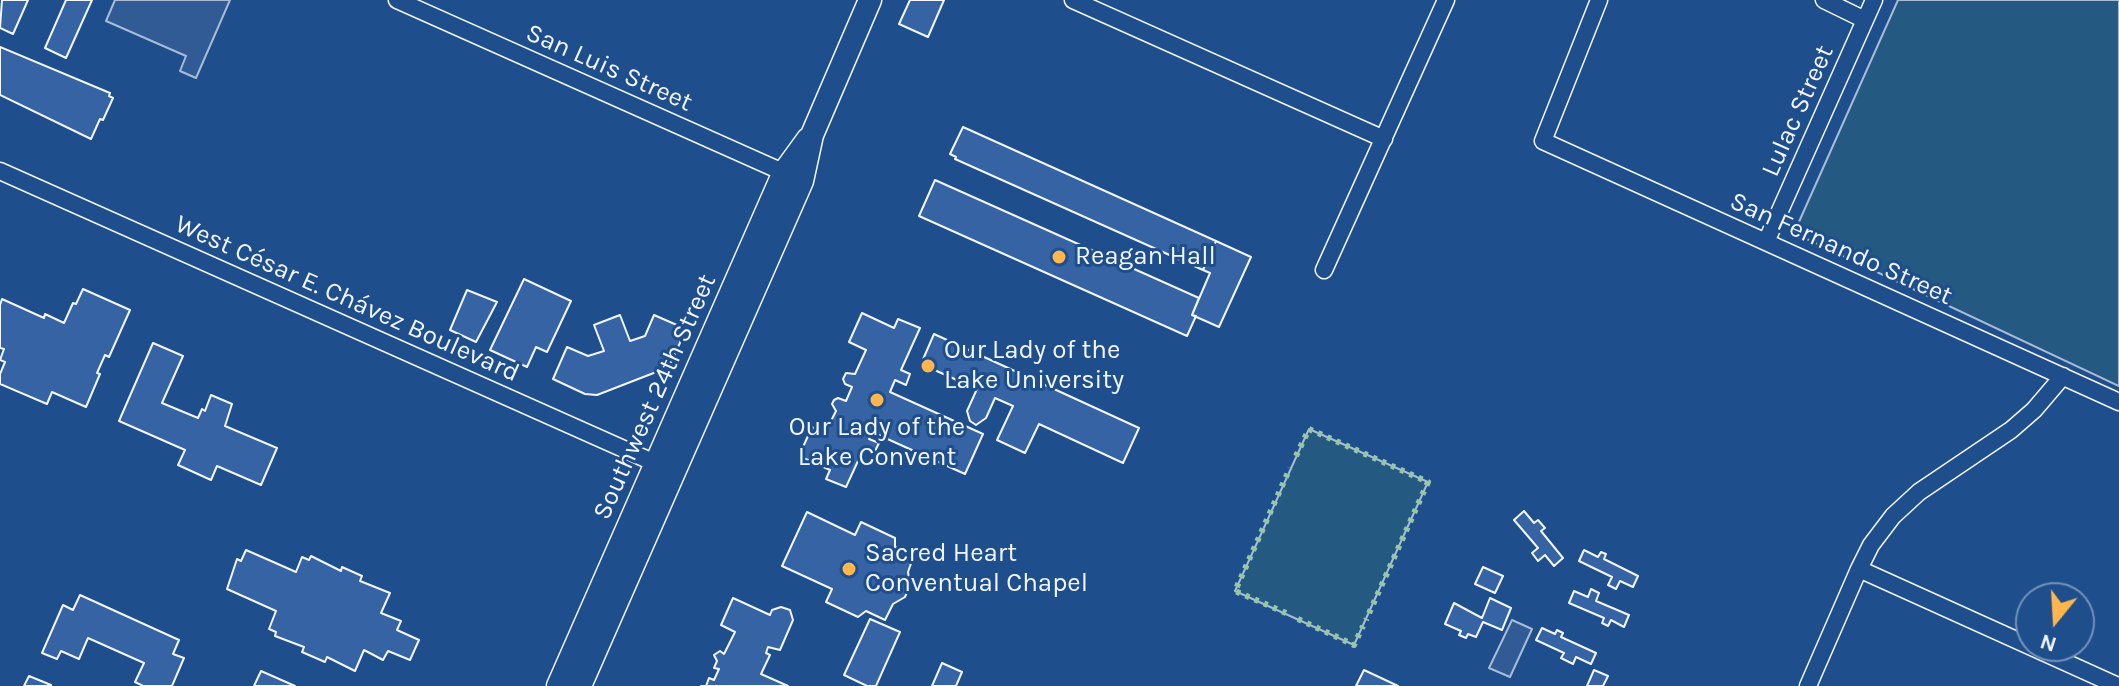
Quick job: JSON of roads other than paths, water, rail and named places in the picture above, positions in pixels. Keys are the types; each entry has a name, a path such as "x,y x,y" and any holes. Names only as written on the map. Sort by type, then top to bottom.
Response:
{"main road":[{"name":"Southwest 24th Street","path":"580,686 666,467 870,0"},
{"name":"Southwest 24th Street","path":"558,686 666,467"}],"street":[{"name":"San Luis Street","path":"397,0 793,176"},
{"path":"1073,0 1384,139"},
{"path":"1324,270 1446,0"},
{"name":"San Fernando Street","path":"1599,0 1543,141 2119,402"},
{"path":"1824,0 1865,20"},
{"name":"Lulac Street","path":"1766,242 1874,0"},
{"name":"West César E. Chávez Boulevard","path":"0,171 666,467"},
{"path":"1808,686 1871,545 1902,506 2011,430 2034,410 2063,376"},
{"path":"1859,569 2118,686"}],"place":[{"name":"Reagan Hall","path":"1059,257"},
{"name":"Our Lady of the Lake University","path":"928,366"},
{"name":"Our Lady of the Lake Convent","path":"877,400"},
{"name":"Sacred Heart Conventual Chapel","path":"849,569"}]}
